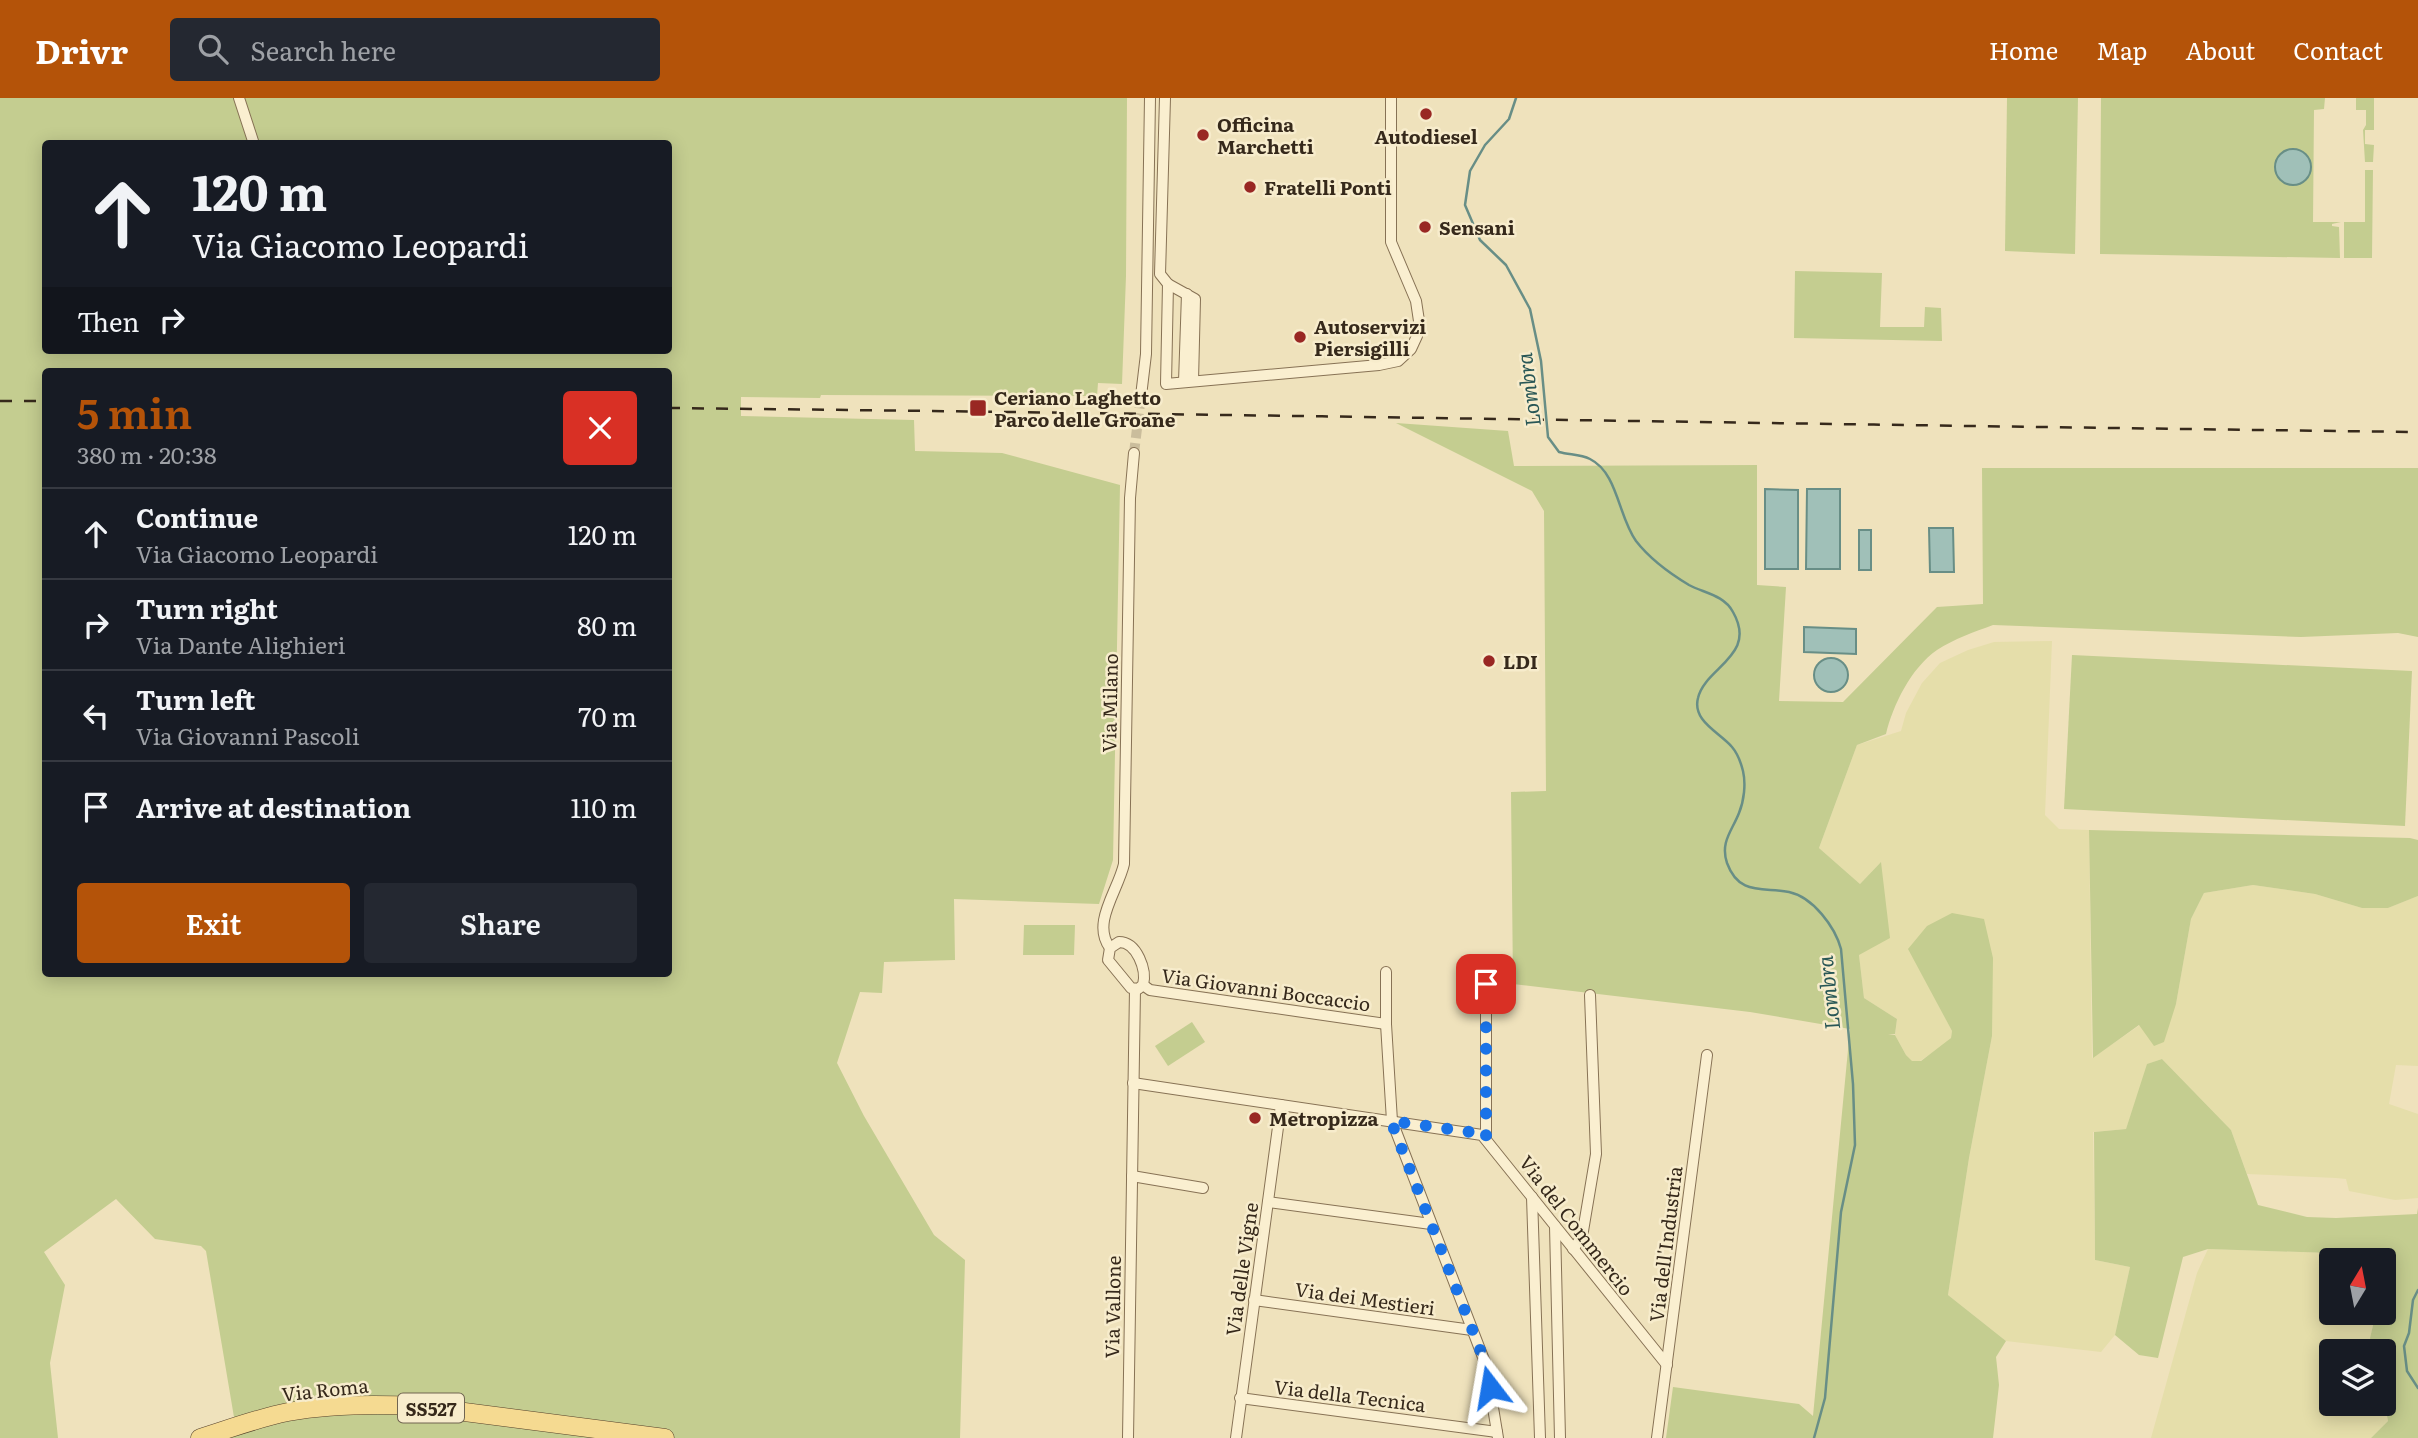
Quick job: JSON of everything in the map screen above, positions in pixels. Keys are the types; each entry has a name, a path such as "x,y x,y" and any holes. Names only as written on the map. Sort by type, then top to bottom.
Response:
{"main road":[{"name":"Via Roma","path":"200,1438 285,1413 331,1406 378,1404 418,1406 665,1438"}],"street":[{"path":"239,98 253,140"},
{"path":"1141,396 1146,354 1150,98"},
{"path":"1165,98 1160,274 1168,284 1187,294 1188,381"},
{"path":"1168,284 1166,384 1378,365 1398,360 1411,349 1417,337 1419,321 1416,301 1391,242 1391,98"},
{"name":"Via Milano","path":"1134,453 1130,512 1124,864 1102,923 1102,933 1110,948 1108,954 1111,965 1139,987"},
{"path":"1110,948 1119,942 1125,942 1134,948 1144,978 1139,987 1133,1083 1477,1133 1486,1138 1486,984"},
{"path":"1386,972 1391,1121 1486,1365 1497,1435"},
{"name":"Via Giovanni Boccaccio","path":"1139,987 1386,1024"},
{"path":"1573,1249 1582,1237 1596,1154 1590,995"},
{"name":"Via dell'Industria","path":"1657,1438 1707,1055"},
{"name":"Via Vallone","path":"1128,1438 1133,1083"},
{"name":"Via delle Vigne","path":"1236,1438 1281,1105"},
{"name":"Via del Commercio","path":"1486,1138 1667,1366"},
{"path":"1132,1176 1203,1188"},
{"path":"1532,1197 1540,1438"},
{"path":"1268,1202 1430,1224"},
{"path":"1555,1226 1560,1438"},
{"name":"Via dei Mestieri","path":"1254,1300 1472,1330"},
{"name":"Via della Tecnica","path":"1240,1398 1497,1435"}],"shaded area":[{"path":"2052,641 2045,815 2059,829 2089,830 2092,1058 2140,1025 2154,1045 2176,1004 2191,919 2204,893 2253,885 2315,894 2362,908 2388,908 2418,896 2418,1066 2396,1065 2389,1104 2418,1114 2418,1198 2395,1200 2349,1191 2346,1179 2247,1174 2231,1130 2162,1059 2148,1064 2126,1129 2093,1132 2095,1260 2130,1267 2115,1335 2101,1352 2006,1341 1948,1295 1969,1158 1992,1036 1909,949 1952,1031 1947,1043 1920,1061 1912,1062 1895,1035 1897,1019 1864,998 1859,955 1880,863 1860,884 1819,848 1857,745 1901,731 1906,713 1922,683 1940,663 1994,642"},
{"path":"2208,1249 2319,1253 2319,1325 2373,1325 2370,1339 2319,1339 2319,1416 2387,1416 2388,1421 2371,1438 2151,1438 2197,1273"}],"green space":[{"path":"0,98 1127,98 1126,276 1122,384 1098,383 1097,396 741,397 741,416 914,420 915,451 1002,453 1120,485 1113,860 1099,904 954,899 955,960 884,962 882,993 860,992 837,1063 864,1116 934,1235 965,1260 960,1438 228,1438 237,1435 206,1251 201,1246 155,1239 116,1199 44,1252 65,1285 50,1363 58,1438 0,1438"},
{"path":"2007,98 2078,98 2075,254 2005,251"},
{"path":"2101,98 2325,98 2324,109 2314,110 2313,222 2341,222 2332,224 2339,227 2340,258 2100,254"},
{"path":"2356,98 2374,98 2374,130 2365,130 2365,144 2374,145 2373,162 2365,162 2363,130 2366,125 2366,110 2356,110"},
{"path":"2365,170 2373,170 2372,258 2344,258 2344,222 2365,222"},
{"path":"1795,271 1882,273 1880,327 1924,327 1925,307 1941,308 1942,341 1794,338"},
{"path":"1396,423 1508,431 1514,466 1757,465 1757,585 1786,587 1779,701 1843,702 1937,607 1983,604 1982,468 2418,468 2418,637 2398,633 2301,637 1993,625 1937,650 1919,667 1904,688 1886,734 1857,745 1819,848 1860,884 1881,862 1890,938 1859,955 1864,998 1897,1019 1895,1034 1888,1034 1895,1035 1912,1061 1921,1061 1951,1038 1952,1031 1908,949 1927,926 1952,913 1984,919 1993,958 1992,1036 1969,1158 1948,1295 2006,1341 1996,1357 1999,1385 1993,1438 1666,1438 1673,1387 1799,1404 1813,1416 1850,1029 1750,1012 1513,984 1511,792 1546,791 1544,511 1532,491"},
{"path":"2072,655 2412,671 2405,826 2064,809"},
{"path":"2089,830 2410,838 2418,840 2418,896 2388,908 2362,908 2315,894 2253,885 2204,893 2191,919 2176,1004 2164,1042 2154,1046 2139,1025 2093,1058"},
{"path":"1024,925 1075,925 1074,955 1023,955"},
{"path":"1192,1022 1205,1042 1168,1066 1155,1046"},
{"path":"2162,1059 2231,1130 2258,1205 2307,1217 2336,1218 2417,1214 2418,1208 2418,1438 2371,1438 2388,1421 2387,1416 2396,1416 2396,1339 2370,1338 2373,1325 2396,1325 2396,1248 2319,1248 2319,1253 2208,1249 2183,1257 2158,1358 2139,1355 2115,1335 2130,1267 2095,1260 2094,1132 2126,1129 2147,1064"}],"water":[{"path":"2293,149 2306,154 2311,167 2306,180 2293,185 2280,180 2275,167 2280,154"},
{"path":"1765,489 1798,490 1798,569 1765,569"},
{"path":"1807,489 1840,489 1840,569 1806,569"},
{"path":"1929,528 1953,528 1954,572 1930,572"},
{"path":"1859,530 1871,530 1871,570 1859,570"},
{"path":"1804,627 1856,629 1856,654 1804,652"},
{"path":"1831,658 1843,663 1848,675 1843,687 1831,692 1819,687 1814,675 1819,663"}],"waterway":[{"name":"Lombra","path":"1516,98 1509,119 1485,145 1470,171 1465,205 1480,240 1506,265 1530,309 1541,361 1548,437 1559,452 1586,457 1606,474 1630,531 1647,554 1682,580 1724,602 1733,612 1739,627 1739,640 1728,660 1703,687 1697,706 1708,726 1734,750 1743,771 1743,798 1726,843 1727,863 1732,874 1745,885 1789,892 1814,906 1834,932 1841,949 1853,1084 1855,1145 1841,1212 1825,1398 1814,1438"},
{"path":"2418,1290 2413,1300 2409,1333 2404,1346 2407,1371 2418,1388"}],"tunnel":[{"path":"1134,453 1141,396"}],"railway":[{"path":"0,401 42,401"},
{"path":"672,408 2418,432"}],"place":[{"name":"Autodiesel","path":"1426,114"},
{"name":"Officina Marchetti","path":"1203,135"},
{"name":"Fratelli Ponti","path":"1250,187"},
{"name":"Sensani","path":"1425,227"},
{"name":"Autoservizi Piersigilli","path":"1300,337"},
{"name":"Ceriano Laghetto Parco delle Groane","path":"978,408"},
{"name":"LDI","path":"1489,661"},
{"name":"Metropizza","path":"1255,1118"}],"route":[{"path":"1486,984 1486,1138 1477,1133 1391,1121 1486,1365 1490,1387"}]}
